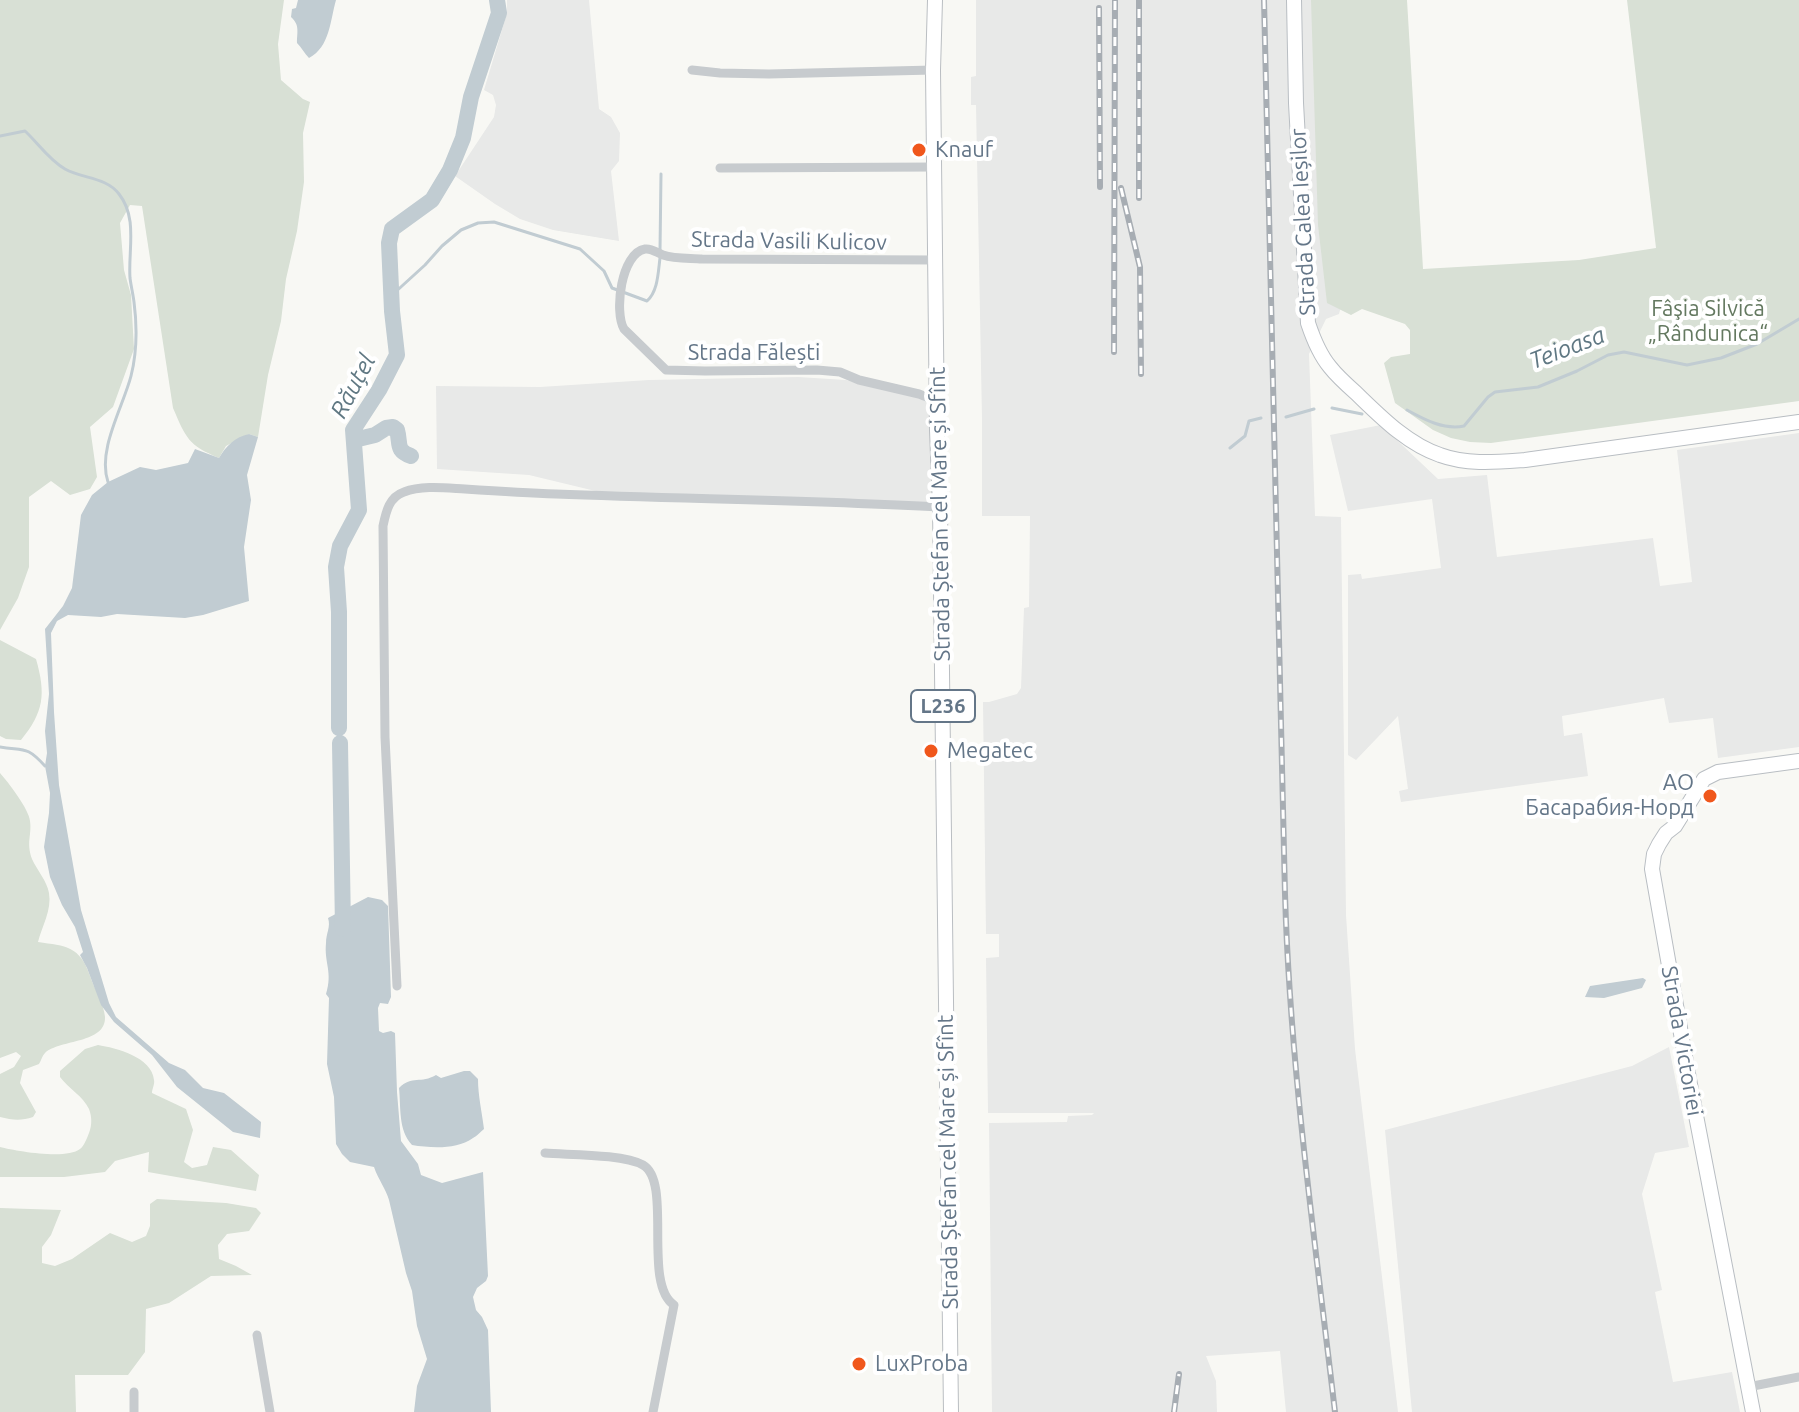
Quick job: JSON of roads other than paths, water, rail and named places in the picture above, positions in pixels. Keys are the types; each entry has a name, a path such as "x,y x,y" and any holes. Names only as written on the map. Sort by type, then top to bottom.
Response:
{"street":[{"name":"Strada Ștefan cel Mare și Sfînt","path":"935,0 933,70 951,1412"},
{"name":"Strada Calea Ieșilor","path":"1294,0 1296,103 1308,323 1330,367 1394,427 1437,454 1464,461 1492,462 1799,422"},
{"path":"692,70 769,74 933,70"},
{"path":"720,168 935,167"},
{"name":"Strada Vasili Kulicov","path":"644,249 665,256 702,259 936,260"},
{"name":"Strada Fălești","path":"644,249 633,256 625,272 621,323 666,370 840,372 937,401"},
{"path":"397,986 385,737 383,526 393,499 403,492 422,488 446,488 940,507"},
{"name":"Strada Victoriei","path":"1753,1412 1681,1038 1656,898 1653,861 1659,844 1675,826 1704,779 1718,772 1799,761"},
{"path":"545,1153 617,1158 640,1163 652,1174 657,1203 659,1281 667,1300 674,1305 653,1412"},
{"path":"257,1335 270,1412"},
{"path":"1748,1387 1799,1377"},
{"path":"134,1392 134,1412"}],"waterway":[{"name":"Răuțel","path":"339,728 336,567 340,546 359,510 353,430 397,355 389,243 392,229 432,200 450,170 463,138 471,97 499,13 497,0"},
{"path":"0,136 25,131 59,165 108,184 125,203 131,234 130,278 135,311 135,348 131,376 108,443 108,482"},
{"path":"660,250 661,174"},
{"path":"391,296 461,230 478,223 494,222 580,249 604,271 612,288 647,301 655,287 660,258"},
{"name":"Teioasa","path":"1407,410 1442,425 1464,426 1495,392 1538,387 1608,355 1624,352 1687,365 1721,358 1757,344 1799,319"},
{"path":"1332,408 1362,414"},
{"path":"1286,417 1314,409"},
{"path":"1230,448 1245,436 1249,421 1261,418"},
{"name":"Teioasa","path":"354,440 393,427 397,430 401,449 411,456"},
{"name":"Răuțel","path":"340,743 343,929"},
{"path":"0,747 29,752 45,766"}],"railway":[{"path":"1114,352 1115,0"},
{"path":"1139,0 1139,198"},
{"path":"1264,0 1288,959 1304,1154 1335,1412"},
{"path":"1099,8 1100,187"},
{"path":"1121,188 1140,267 1141,374"},
{"path":"1174,1412 1179,1374"}],"place":[{"name":"Knauf","path":"919,150"},
{"name":"Megatec","path":"931,751"},
{"name":"АО Басарабия-Норд","path":"1710,796"},
{"name":"LuxProba","path":"859,1364"}],"park label":[{"name":"Fâşia Silvică „Rândunica“","path":"1708,322"}]}
